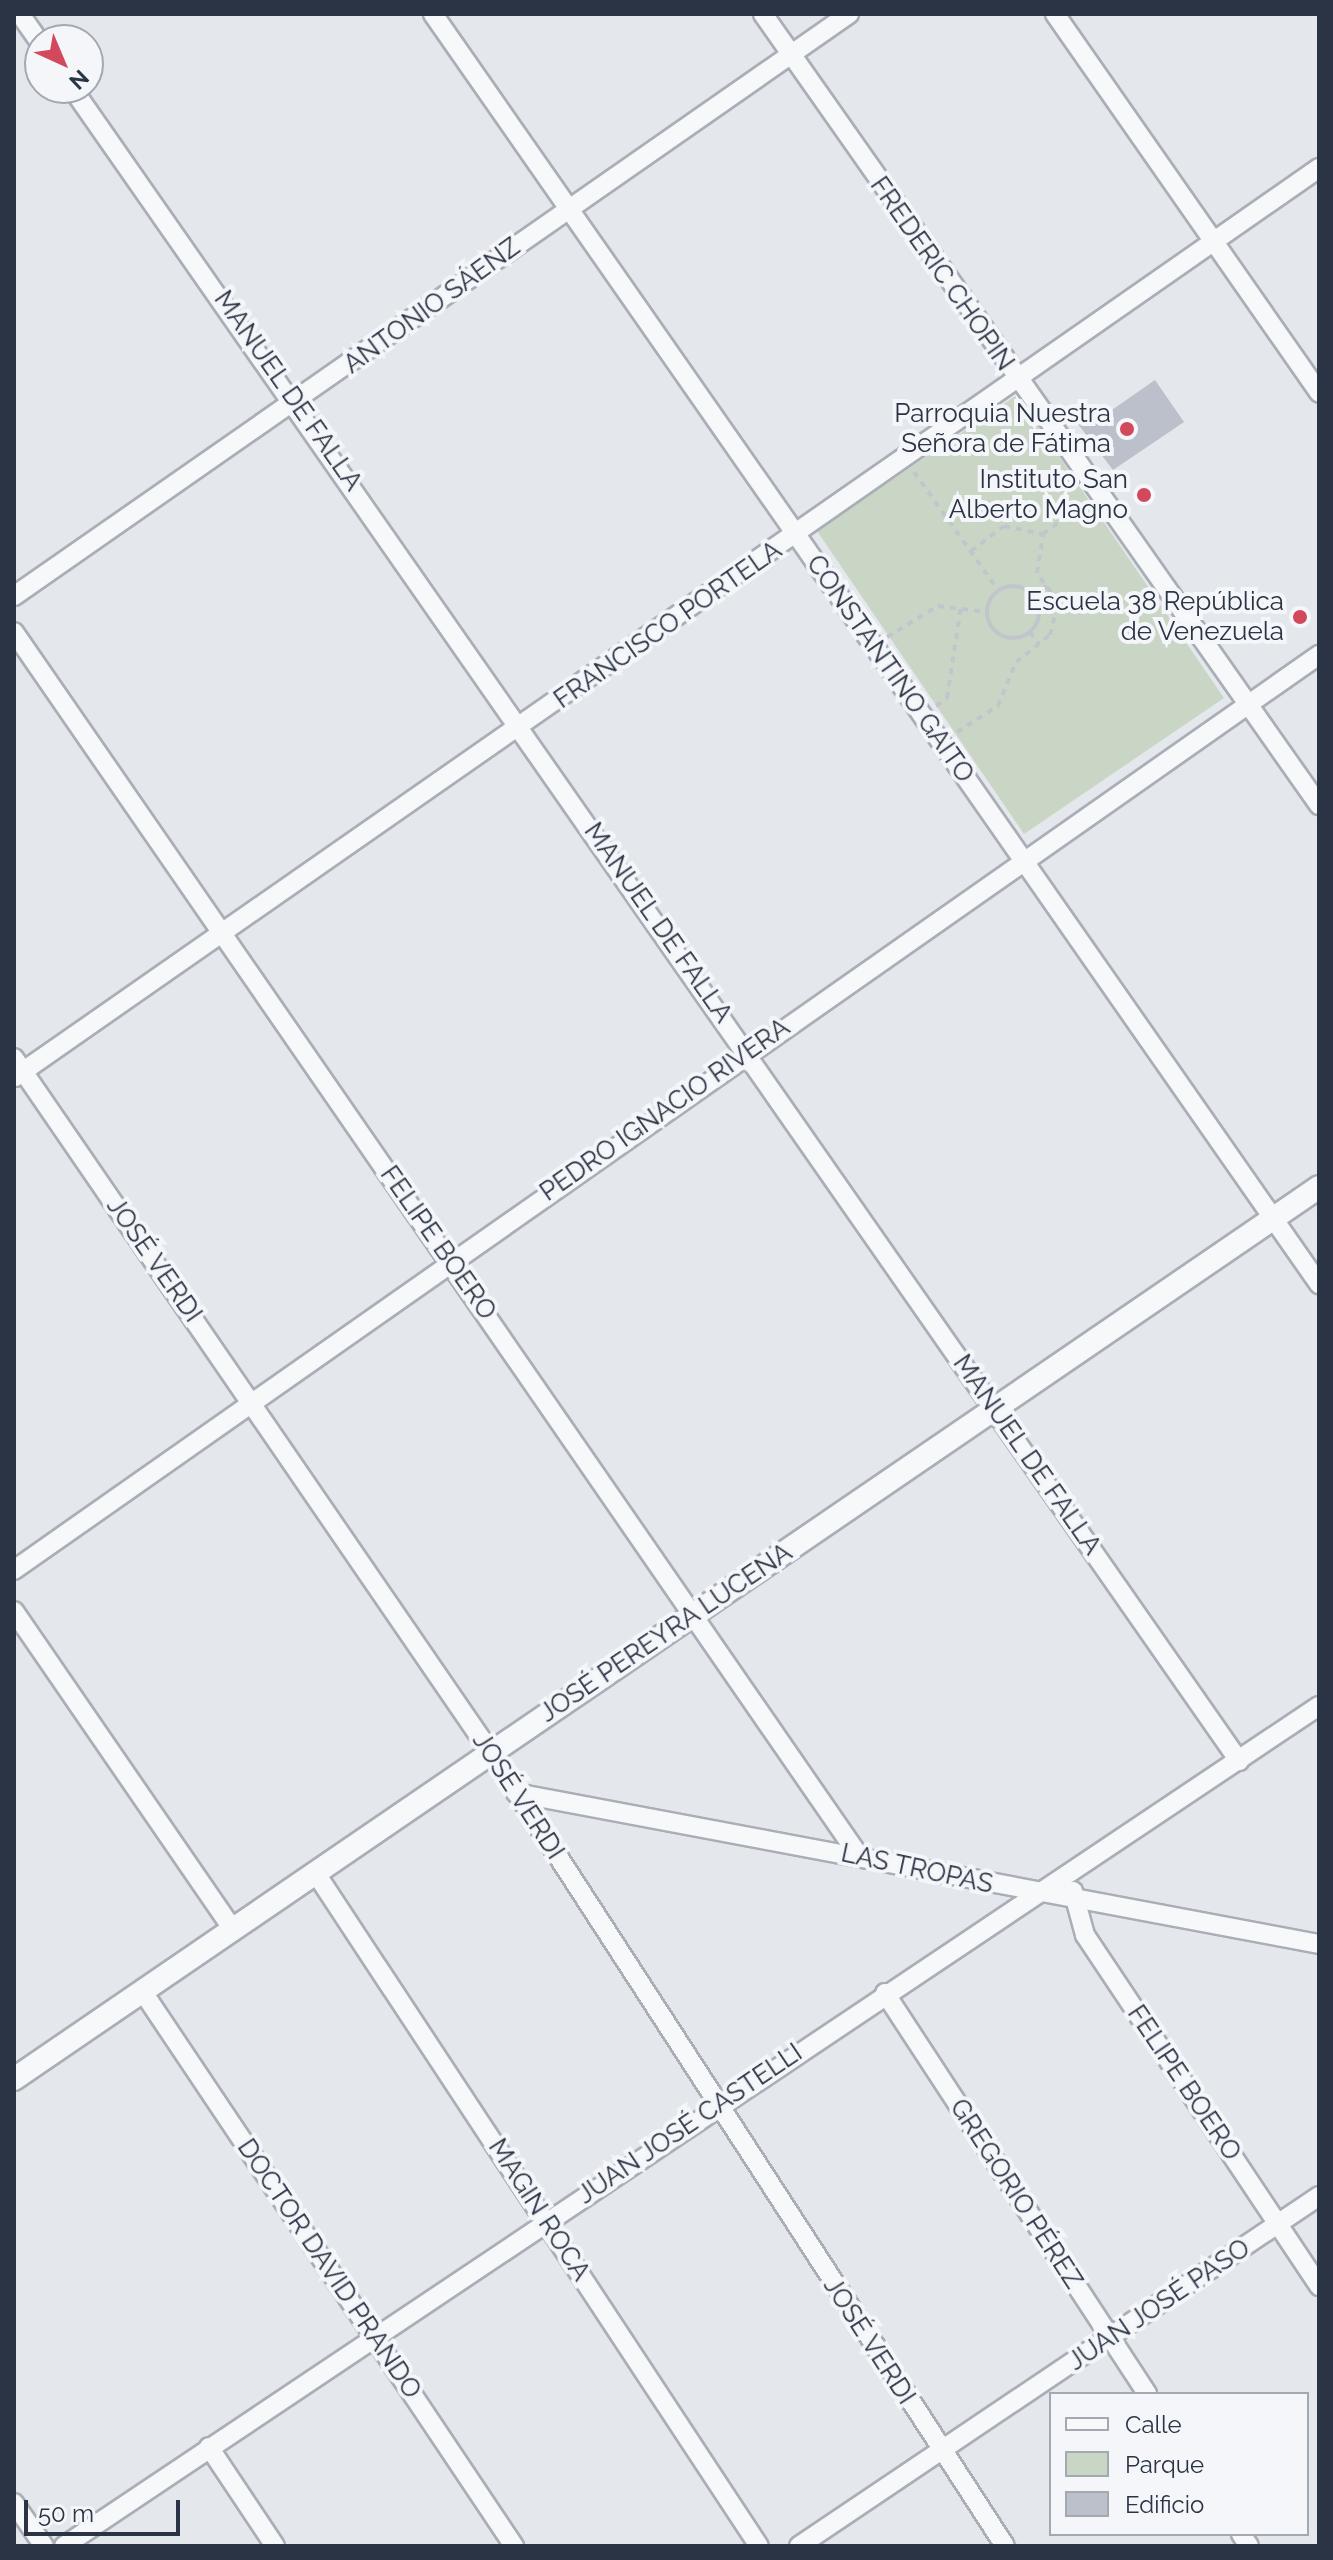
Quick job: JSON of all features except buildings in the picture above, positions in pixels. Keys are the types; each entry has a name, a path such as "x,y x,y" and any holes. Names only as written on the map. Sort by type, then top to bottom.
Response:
{"street":[{"name":"CONSTANTINO GAITO","path":"433,14 1319,1284"},
{"name":"FREDERIC CHOPIN","path":"763,14 1015,379 1319,805"},
{"name":"ANTONIO SÁENZ","path":"14,596 297,402 568,208 849,14"},
{"path":"1055,14 1319,393"},
{"name":"MANUEL DE FALLA","path":"83,104 297,402 1239,1761"},
{"name":"FRANCISCO PORTELA","path":"17,1069 224,935 1319,168"},
{"name":"FELIPE BOERO","path":"14,632 695,1612 859,1856"},
{"name":"PEDRO IGNACIO RIVERA","path":"14,1570 450,1260 1319,655"},
{"name":"JOSÉ VERDI","path":"17,1069 251,1400 491,1753 716,2107 1005,2546"},
{"name":"JOSÉ PEREYRA LUCENA","path":"14,2079 317,1875 695,1612 1319,1187"},
{"path":"14,1611 234,1931"},
{"name":"JUAN JOSÉ CASTELLI","path":"64,2546 885,1993 1038,1895 1319,1706"},
{"name":"LAS TROPAS","path":"516,1793 859,1856 1038,1895 1319,1944"},
{"name":"FELIPE BOERO","path":"1072,1872 1073,1901 1085,1935 1319,2286"},
{"name":"MAGIN ROCA","path":"317,1875 759,2546"},
{"name":"DOCTOR DAVID PRANDO","path":"143,1992 514,2546"},
{"name":"GREGORIO PÉREZ","path":"885,1993 1146,2392"},
{"name":"JUAN JOSÉ PASO","path":"799,2546 1319,2196"},
{"path":"209,2447 275,2546"},
{"path":"14,2503 44,2546"}],"path":[{"path":"903,457 999,591"},
{"path":"942,742 998,706 1016,662 1050,635 1058,602 1037,573 1043,534 1098,494"},
{"path":"971,551 1004,526 1043,534"},
{"path":"875,645 925,611 961,607 987,612 1000,634 1017,638 1030,632 1039,614 1033,596 1015,586 999,591 987,612"},
{"path":"1033,596 1047,586"},
{"path":"923,715 947,698 961,607"},
{"path":"1030,632 1039,644"}],"green space":[{"path":"1017,395 1224,698 1024,834 817,531"}],"place":[{"name":"Parroquia Nuestra Señora de Fátima","path":"1127,429"},
{"name":"Instituto San Alberto Magno","path":"1144,495"},
{"name":"Escuela 38 República de Venezuela","path":"1300,617"}]}
